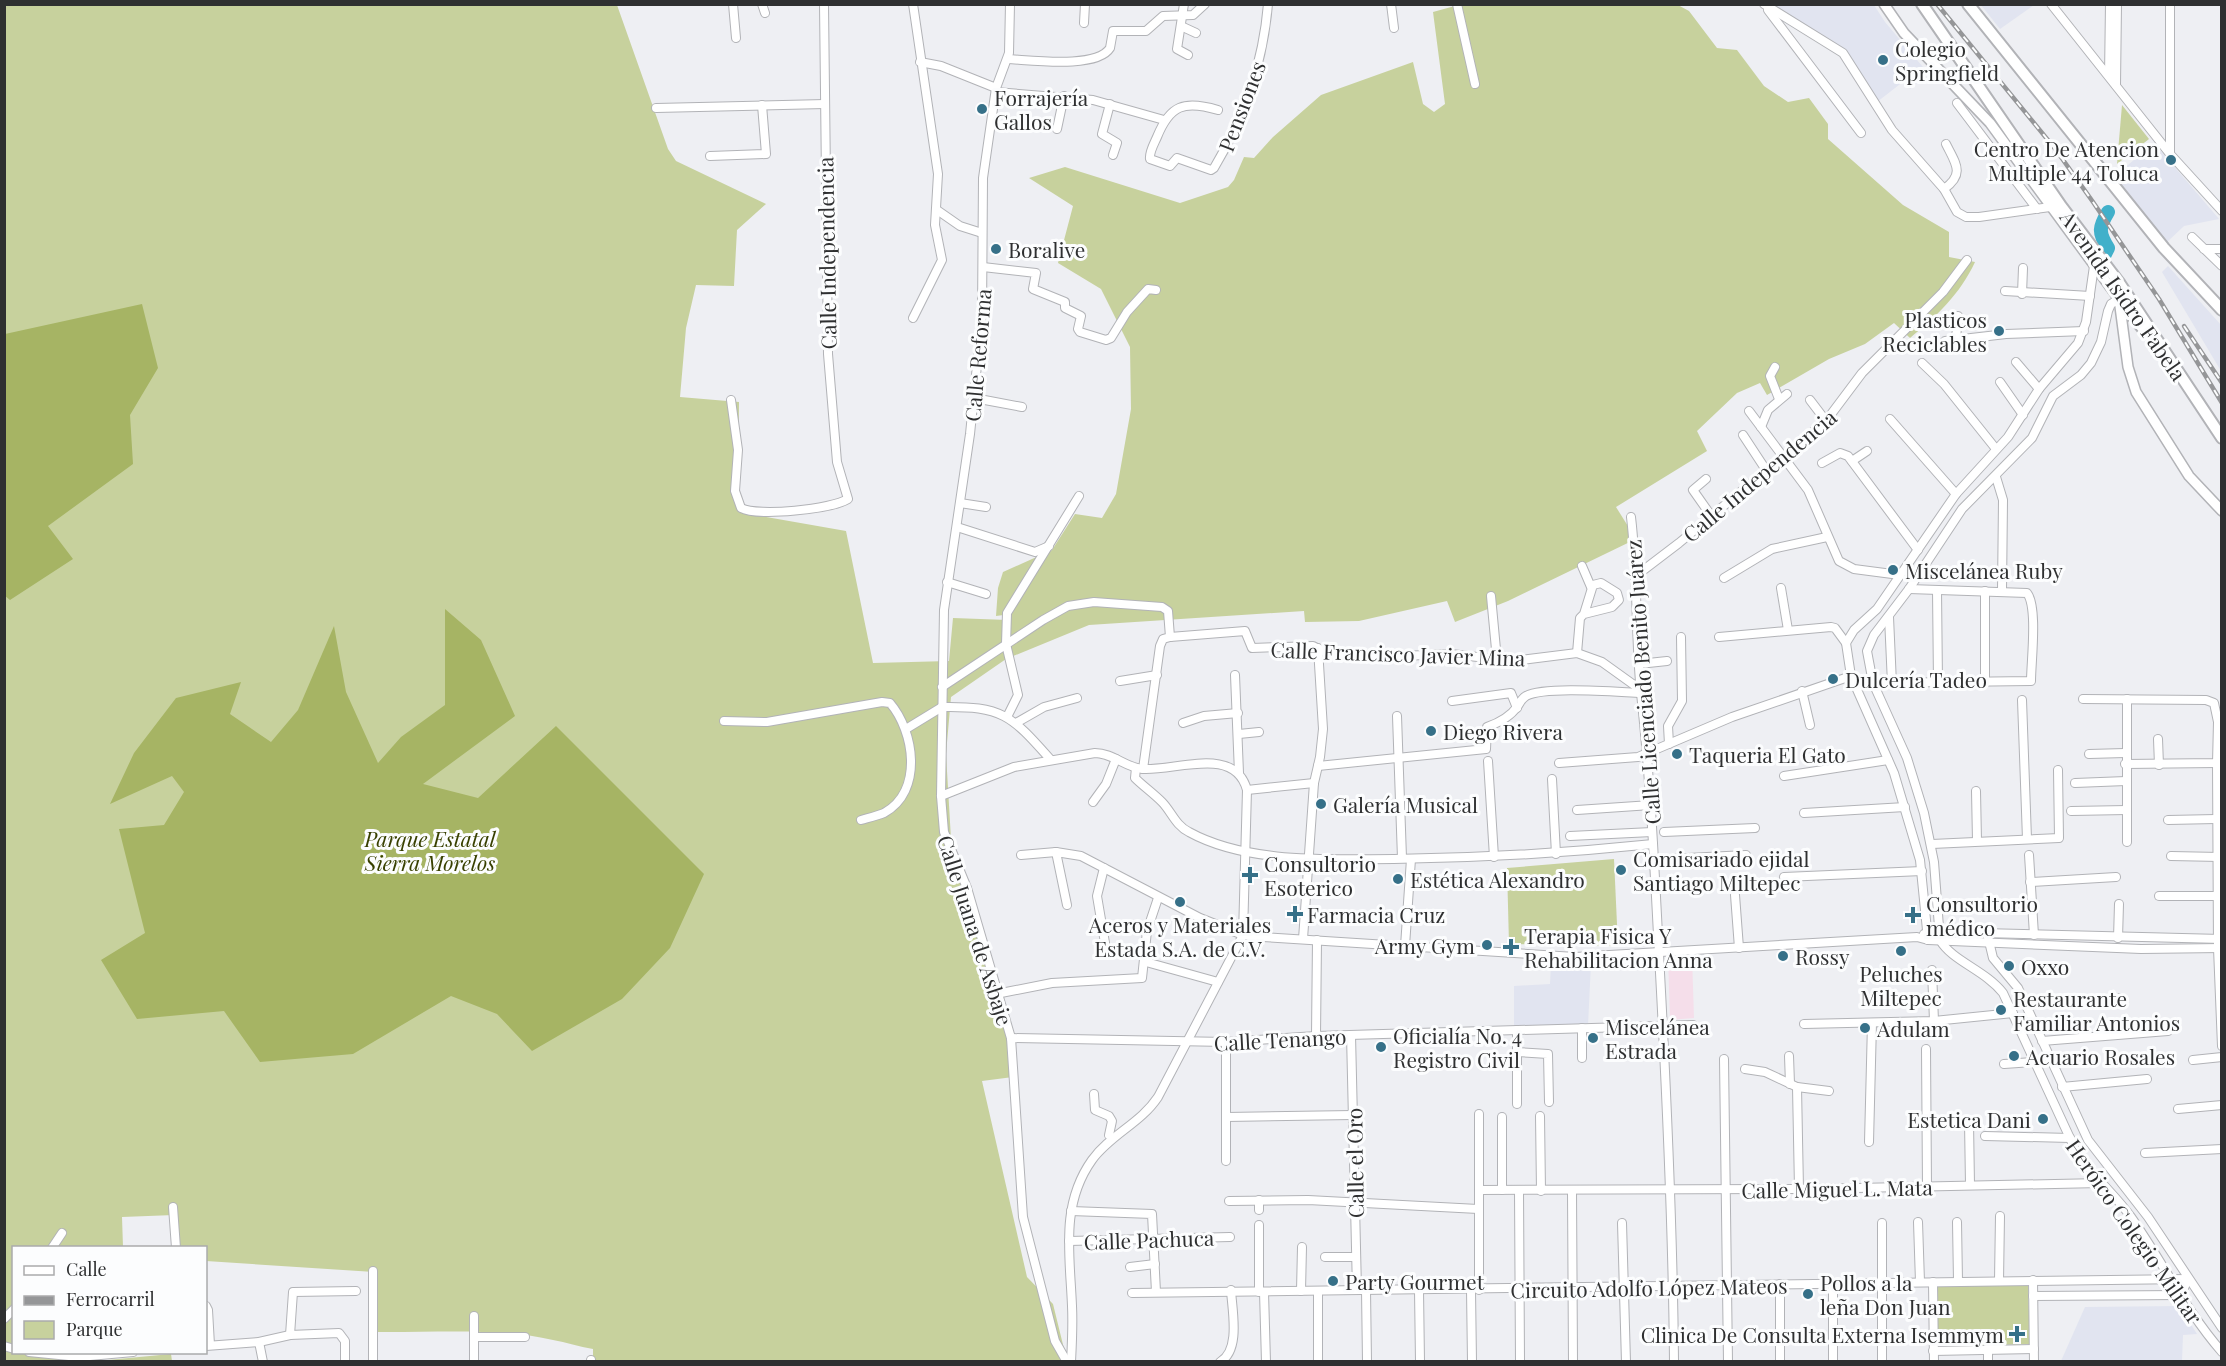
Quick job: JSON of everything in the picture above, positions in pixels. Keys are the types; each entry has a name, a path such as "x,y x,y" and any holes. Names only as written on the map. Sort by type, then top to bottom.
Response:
{"highway":[{"name":"Avenida Isidro Fabela","path":"1922,4 2159,343 2222,438"},
{"path":"1968,4 2164,248 2222,310"},
{"path":"2119,299 2136,322 2159,343"}],"main road":[{"name":"Avenida Isidro Fabela","path":"1884,4 1905,33 1990,123 2049,207 2119,299"},
{"path":"2119,299 2128,367 2136,392 2185,470 2222,511"}],"street":[{"path":"733,4 736,38"},
{"path":"762,4 765,13"},
{"name":"Calle Independencia","path":"731,400 738,450 735,491 741,508 761,513 811,509 835,505 848,498 837,462 830,404 824,4"},
{"path":"913,4 938,174 940,211 935,225 942,263 935,271 913,318"},
{"name":"Calle Reforma","path":"942,707 941,644 947,582 957,527 974,398 983,267 983,178 996,90 1008,59 1010,4"},
{"path":"1084,23 1085,4"},
{"path":"1184,4 1183,27 1178,49 1188,55"},
{"path":"1008,59 1074,62 1101,56 1110,48 1112,31 1146,31 1163,16 1197,14 1205,4"},
{"name":"Pensiones","path":"1164,120 1150,159 1170,166 1177,158 1213,170 1248,99 1265,37 1270,4"},
{"path":"1390,4 1394,28"},
{"path":"1457,4 1475,84"},
{"path":"2051,4 2170,153 2222,211"},
{"path":"2109,76 2110,4"},
{"path":"2116,85 2117,4"},
{"path":"2170,4 2170,153"},
{"path":"1764,5 1843,53 1892,130 1944,189 1957,212 1966,217 2049,207"},
{"path":"1764,5 1860,133"},
{"path":"1183,27 1196,33"},
{"path":"920,62 940,66 996,90 1064,96 1110,104 1164,120 1167,115 1180,108 1200,106 1218,110"},
{"path":"1057,129 1064,96"},
{"path":"1956,103 2037,209"},
{"path":"656,108 825,104"},
{"path":"1110,104 1102,134 1117,143 1113,154"},
{"path":"710,156 766,154 762,105"},
{"path":"1944,189 1954,182 1957,170 1946,144"},
{"path":"940,211 960,226 982,233"},
{"path":"2192,237 2222,266"},
{"path":"2204,249 2222,249"},
{"name":"Calle Independencia","path":"1637,575 1712,517 1826,421 1862,373 1943,292 1967,260"},
{"path":"1846,643 1854,630 1877,609 1956,494 2024,415 2039,389 2078,343 2084,331 2094,266"},
{"path":"983,267 1035,272 1033,289 1065,302 1065,308 1081,316 1078,329 1080,332 1110,339 1127,312 1151,288 1155,290"},
{"path":"2022,294 2023,268"},
{"path":"2005,291 2022,294 2090,296"},
{"path":"1940,936 1932,844 1907,758 1873,683 1868,651 1874,635 1909,589 1962,509 2032,438 2053,396 2081,375 2091,363 2101,342 2111,304 2119,299"},
{"path":"1956,339 1958,316"},
{"path":"1945,341 2084,331"},
{"path":"2016,362 2039,389"},
{"path":"1922,363 1944,384 1996,449"},
{"path":"1775,367 1770,376 1779,399"},
{"path":"2000,382 2024,415"},
{"path":"1761,427 1768,410 1787,394"},
{"path":"974,398 1022,407"},
{"path":"1810,400 1826,421"},
{"path":"1749,411 1808,490 1839,561 1863,571 1900,575"},
{"path":"1890,419 1956,494"},
{"path":"1743,435 1766,470"},
{"path":"1852,461 1867,451"},
{"path":"1822,463 1836,454 1844,453 1918,550"},
{"path":"1996,477 2003,500 2002,591"},
{"path":"1706,479 1693,490 1712,517"},
{"path":"1007,717 1018,695 1006,644 1006,622 1011,604 1050,546 1079,496"},
{"path":"960,503 986,507"},
{"name":"Calle Licenciado Benito Juárez","path":"1631,517 1637,575 1641,691 1649,753 1663,1026 1671,1190 1674,1362"},
{"path":"957,527 1035,552 1050,546"},
{"path":"1724,578 1772,549 1827,537"},
{"path":"1577,653 1578,622 1584,614 1591,587 1582,567"},
{"path":"947,582 986,594"},
{"path":"1584,614 1612,607 1619,600 1617,593 1606,585 1597,583 1591,587"},
{"path":"1781,588 1788,630"},
{"path":"1873,683 2031,681 2030,597 2022,592 1909,589"},
{"path":"1937,590 1938,683"},
{"path":"1985,591 1985,681"},
{"path":"1491,596 1497,660"},
{"path":"942,687 1057,611 1082,603 1140,604 1162,607 1168,611 1170,637 1161,642 1157,675 1139,769 1135,778 1162,801 1183,828 1196,835 1245,850 1310,860 1494,857 1556,854 1653,844"},
{"path":"1889,617 1892,684"},
{"path":"1719,637 1835,628 1846,643 1851,676 1888,760 1905,807 1922,871 1928,936"},
{"name":"Calle Francisco Javier Mina","path":"1170,637 1245,631 1252,648 1318,648 1324,652 1400,656 1451,654 1497,660 1524,660 1577,653 1602,662 1641,691"},
{"path":"1669,744 1669,722 1682,701 1681,637"},
{"path":"1303,939 1314,783 1323,729 1318,648"},
{"path":"1639,664 1667,661"},
{"path":"1120,681 1157,675"},
{"path":"1071,1362 1069,1241 1074,1193 1092,1160 1106,1144 1152,1106 1188,1042 1242,935 1247,790 1239,773 1235,675"},
{"path":"1558,763 1629,759 1802,691 1851,676"},
{"path":"1318,766 1486,750 1487,727 1500,722 1517,708 1526,696 1544,693 1641,691"},
{"path":"1802,691 1810,725"},
{"path":"1452,701 1511,693 1514,694 1517,708"},
{"path":"1016,723 1044,707 1077,698"},
{"path":"2083,699 2206,700 2214,703 2217,713 2218,753 2217,896 2222,1046"},
{"path":"2127,699 2125,753 2127,842"},
{"path":"2022,700 2027,839"},
{"path":"724,721 767,722 886,702 892,706 906,729 910,747 910,772 904,790 883,813 861,820"},
{"path":"906,729 942,707 992,710 1016,723 1050,759"},
{"name":"Calle Juana de Asbaje","path":"942,707 941,796 944,832 967,888 996,994 1011,1038 1023,1217 1054,1341 1066,1362"},
{"path":"1183,723 1204,716 1238,713"},
{"path":"1397,716 1402,858"},
{"path":"1239,734 1259,732"},
{"path":"2158,739 2159,765"},
{"path":"941,796 1014,767 1095,753 1139,769 1196,763 1221,765 1239,773"},
{"path":"2089,754 2125,753"},
{"path":"1093,802 1106,784 1116,759"},
{"path":"1784,776 1888,760"},
{"path":"1488,761 1494,857"},
{"path":"2125,764 2217,763"},
{"path":"1932,844 2059,838 2058,770"},
{"path":"1552,779 1556,854"},
{"path":"2075,783 2126,781"},
{"path":"1247,790 1314,783"},
{"path":"1976,791 1977,841"},
{"path":"1577,810 1651,805"},
{"path":"1804,813 1905,807"},
{"path":"2071,810 2127,810"},
{"path":"2168,820 2218,817"},
{"path":"1664,832 1755,828"},
{"path":"1570,836 1652,832"},
{"path":"1056,852 1067,905"},
{"path":"1021,855 1056,852 1081,856 1158,898 1242,935 1575,957 1987,933 2034,935 2065,941 2220,948"},
{"path":"1668,860 1746,855"},
{"path":"2029,855 2034,935"},
{"path":"2171,856 2219,857"},
{"path":"1405,946 1411,859"},
{"path":"1104,868 1096,896 1105,943"},
{"path":"1784,877 1922,871"},
{"path":"2030,882 2116,877"},
{"path":"1735,895 1739,948"},
{"path":"2159,896 2217,896"},
{"path":"996,994 1052,982 1140,979 1143,976 1146,962 1147,931 1158,898"},
{"path":"2118,938 2119,904"},
{"name":"Heróico Colegio Militar","path":"1987,933 1993,958 2014,981 2027,1004 2062,1087 2094,1151 2141,1208 2222,1328"},
{"path":"1940,936 1988,942 2118,938 2220,939"},
{"name":"Heróico Colegio Militar","path":"1940,936 1947,950 1991,978 2003,993 2033,1062 2087,1168 2129,1214 2181,1295 2222,1352"},
{"path":"1316,1036 1317,940"},
{"path":"1146,962 1218,982"},
{"path":"1932,970 1934,1021"},
{"path":"2027,1004 2120,998"},
{"path":"1804,1024 1934,1021 2013,1013"},
{"path":"1869,1142 1872,1023"},
{"name":"Calle Tenango","path":"1011,1038 1226,1042 1316,1036 1693,1025"},
{"path":"1582,1028 1582,1058"},
{"path":"1517,1030 1517,1104"},
{"path":"2042,1041 2168,1032"},
{"name":"Calle el Oro","path":"1351,1035 1356,1257 1362,1290 1367,1362"},
{"path":"1226,1042 1226,1161"},
{"path":"1926,1049 1927,1186"},
{"path":"1517,1053 1548,1054 1549,1102"},
{"path":"1790,1056 1799,1189"},
{"path":"2193,1060 2222,1058"},
{"path":"1724,1059 1728,1362"},
{"path":"2004,1064 2033,1062"},
{"path":"1744,1069 1765,1072 1793,1085 1829,1091"},
{"path":"2062,1087 2147,1079"},
{"path":"1094,1094 1095,1110 1109,1116 1112,1121 1109,1135"},
{"path":"2178,1109 2222,1105"},
{"path":"1472,1362 1479,1190 1479,1114"},
{"path":"1226,1117 1353,1115"},
{"path":"1540,1116 1541,1191"},
{"path":"1502,1117 1502,1190"},
{"path":"1969,1122 1970,1185"},
{"path":"1985,1136 2070,1138"},
{"path":"2145,1153 2222,1149"},
{"name":"Calle Miguel L. Mata","path":"1479,1190 1799,1189 2101,1183"},
{"path":"1519,1190 1520,1362"},
{"path":"1572,1191 1574,1362"},
{"path":"1259,1200 1259,1210"},
{"path":"1229,1201 1355,1203 1478,1209"},
{"path":"173,1207 176,1246"},
{"path":"1071,1211 1149,1212 1153,1215 1156,1292"},
{"path":"1999,1281 2000,1216"},
{"path":"1918,1222 1920,1282"},
{"path":"1957,1222 1958,1281"},
{"path":"1622,1223 1626,1362"},
{"path":"1882,1223 1882,1362"},
{"path":"1259,1225 1266,1362"},
{"path":"53,1246 62,1233"},
{"name":"Calle Pachuca","path":"1069,1241 1230,1236"},
{"path":"1301,1291 1302,1247"},
{"path":"1325,1257 1356,1257"},
{"path":"1130,1267 1155,1264"},
{"path":"373,1270 373,1362"},
{"path":"2033,1296 2181,1295 2188,1279"},
{"name":"Circuito Adolfo López Mateos","path":"1132,1293 2188,1279"},
{"path":"2033,1280 2034,1362"},
{"path":"1933,1282 1934,1362"},
{"path":"1780,1284 1780,1362"},
{"path":"1833,1284 1833,1362"},
{"path":"1220,1362 1227,1358 1232,1348 1231,1290"},
{"path":"1419,1290 1420,1362"},
{"path":"290,1335 293,1292 356,1291"},
{"path":"1318,1291 1318,1362"},
{"path":"207,1308 208,1346 259,1342 290,1335 335,1333 344,1339 345,1362"},
{"path":"474,1316 474,1362"},
{"path":"474,1337 525,1337"},
{"path":"259,1342 263,1362"},
{"path":"1934,1351 2034,1349"},
{"path":"1988,1350 1988,1362"},
{"path":"54,1354 106,1354"}],"shaded area":[{"name":"Colegio Springfield","path":"1769,5 1874,5 1885,22 1928,73 1910,89 1904,81 1877,102 1841,48"},
{"path":"1981,5 2034,5 2000,29"},
{"path":"2154,143 2219,219 2184,226 2167,242 2115,176"},
{"path":"2168,266 2221,325 2221,371 2162,272"},
{"path":"1668,956 1692,956 1694,1018 1670,1020"},
{"path":"1551,963 1591,963 1588,1026 1514,1026 1514,986 1550,984"},
{"path":"2179,1306 2197,1334 2183,1335 2182,1361 2061,1361 2085,1307"}],"green space":[{"name":"Parque Estatal Sierra Morelos","path":"1462,4 1676,4 1689,11 1717,48 1737,50 1764,86 1788,102 1809,98 1828,124 1828,139 1903,205 1949,232 1949,257 1975,262 1947,304 1910,338 1894,323 1865,344 1829,359 1767,395 1760,383 1737,393 1697,431 1707,451 1616,507 1636,539 1508,601 1455,622 1447,601 1359,621 1305,622 1304,611 1089,625 1006,659 951,697 946,754 953,873 965,881 1007,1034 1013,1077 982,1081 1027,1277 1053,1304 1067,1361 593,1362 593,1349 509,1333 372,1332 374,1272 207,1261 207,1246 177,1246 174,1215 122,1217 123,1246 12,1246 12,1354 80,1354 80,1361 5,1362 5,5 617,5 668,149 676,161 766,204 737,230 734,286 696,285 686,328 680,397 739,402 738,512 846,531 873,663 949,661 953,618 1008,620 1011,614 996,616 998,588 1003,572 1052,550 1075,514 1102,518 1116,494 1131,409 1130,347 1101,289 1058,263 1073,206 1029,178 1065,167 1180,203 1228,187 1234,180 1244,157 1254,158 1273,137 1321,95 1413,62 1423,104 1434,112 1445,104 1433,12"},
{"path":"2122,105 2149,139 2117,164"},
{"path":"142,304 158,368 130,415 133,464 48,526 73,559 10,600 4,595 5,334"},
{"path":"445,609 481,640 515,716 423,784 478,798 556,726 704,874 670,948 622,999 532,1051 497,1014 451,996 353,1054 260,1062 224,1011 137,1019 101,960 145,933 119,829 164,825 184,792 172,776 110,804 134,753 176,698 241,682 230,714 271,742 298,710 334,626 346,692 378,763 401,737 445,705"},
{"path":"1614,859 1618,946 1509,944 1507,868"},
{"path":"1937,1286 2028,1286 2030,1344 1937,1347"},
{"path":"171,1354 172,1361 97,1361"}],"waterway":[{"path":"2105,254 2108,248 2101,230 2108,212"}],"railway":[{"path":"1937,4 2056,150 2159,299 2222,403"},
{"path":"2184,326 2222,383"}],"place":[{"name":"Colegio Springfield","path":"1883,60"},
{"name":"Forrajería Gallos","path":"982,109"},
{"name":"Centro De Atencion Multiple 44 Toluca","path":"2171,160"},
{"name":"Boralive","path":"996,249"},
{"name":"Plasticos Reciclables","path":"1999,331"},
{"name":"Miscelánea Ruby","path":"1893,570"},
{"name":"Dulcería Tadeo","path":"1833,679"},
{"name":"Diego Rivera","path":"1431,731"},
{"name":"Taqueria El Gato","path":"1677,754"},
{"name":"Galería Musical","path":"1321,804"},
{"name":"Comisariado ejidal Santiago Miltepec","path":"1621,870"},
{"name":"Consultorio Esoterico","path":"1250,875"},
{"name":"Estética Alexandro","path":"1398,879"},
{"name":"Aceros y Materiales Estada S.A. de C.V.","path":"1180,902"},
{"name":"Farmacia Cruz","path":"1295,914"},
{"name":"Consultorio médico","path":"1913,915"},
{"name":"Army Gym","path":"1487,945"},
{"name":"Terapia Fisica Y Rehabilitacion Anna","path":"1511,947"},
{"name":"Peluches Miltepec","path":"1901,951"},
{"name":"Rossy","path":"1783,956"},
{"name":"Oxxo","path":"2009,966"},
{"name":"Restaurante Familiar Antonios","path":"2001,1010"},
{"name":"Adulam","path":"1865,1028"},
{"name":"Miscelánea Estrada","path":"1593,1038"},
{"name":"Oficialía No. 4 Registro Civil","path":"1381,1047"},
{"name":"Acuario Rosales","path":"2014,1056"},
{"name":"Estetica Dani","path":"2043,1119"},
{"name":"Party Gourmet","path":"1333,1281"},
{"name":"Pollos a la leña Don Juan","path":"1808,1294"},
{"name":"Clinica De Consulta Externa Isemmym","path":"2017,1334"}]}
